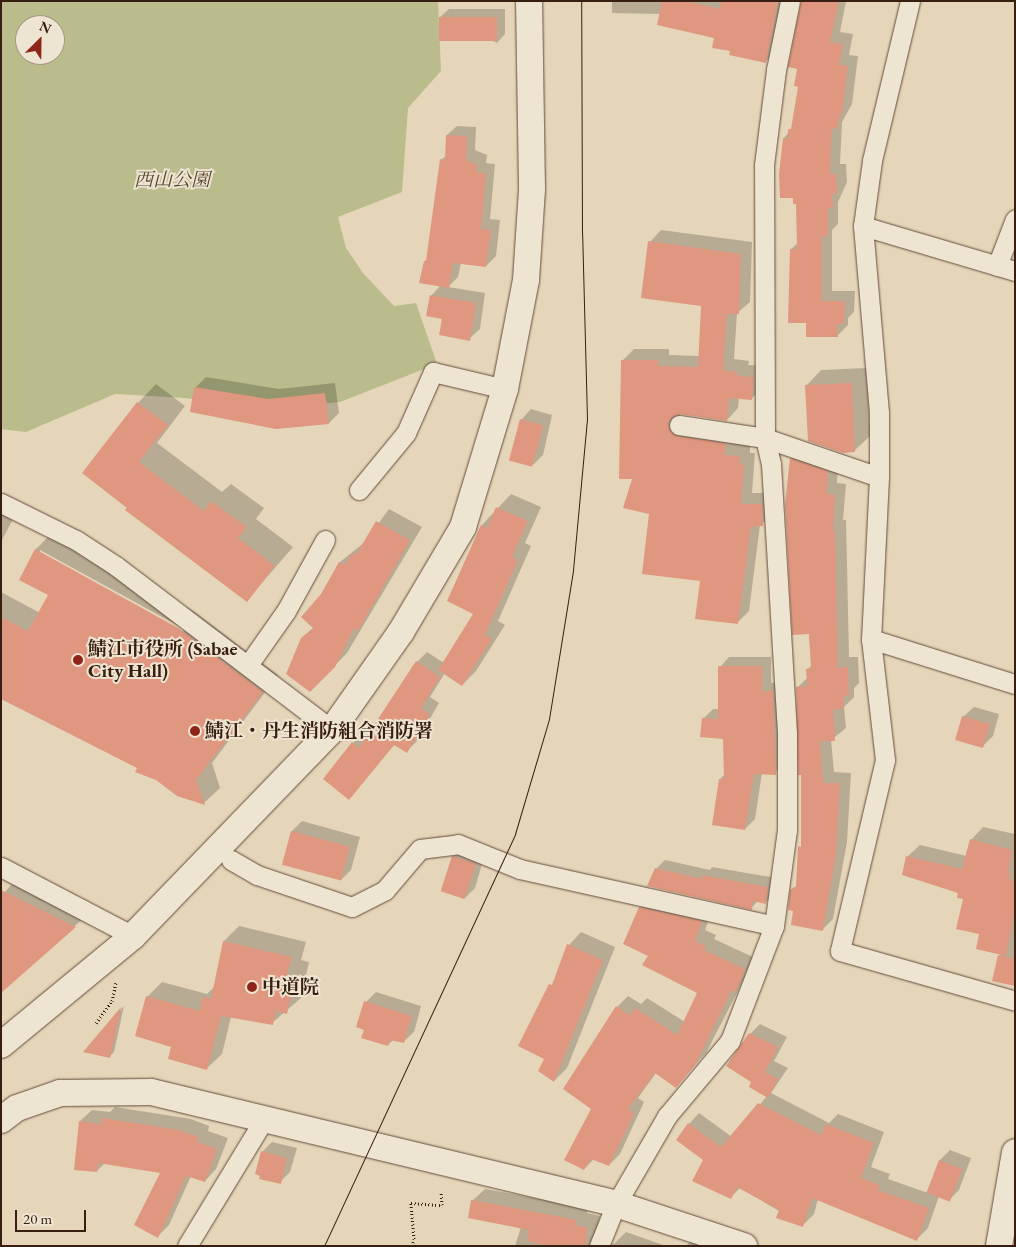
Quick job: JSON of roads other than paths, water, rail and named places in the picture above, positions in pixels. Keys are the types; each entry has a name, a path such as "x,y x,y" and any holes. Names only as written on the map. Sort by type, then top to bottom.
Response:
{"street":[{"path":"1,1045 133,936 332,730 401,632 463,527 505,389 526,280 532,189 529,1"},
{"path":"599,1246 616,1204 667,1116 730,1041 774,926 787,830 787,733 771,464 765,438 764,165 776,70 790,1"},
{"path":"910,1 872,160 863,226 879,413 879,477 871,639 885,760 840,951 1015,1001"},
{"path":"863,226 1006,268 1015,219"},
{"path":"359,490 406,433 433,372 505,389"},
{"path":"679,425 765,438 879,477"},
{"path":"1,503 76,540 116,566 332,730"},
{"path":"248,665 286,611 325,540"},
{"path":"871,639 1015,684"},
{"path":"231,860 257,875 352,908 385,890 420,849 458,844 520,869 774,926"},
{"path":"1,867 133,936"},
{"path":"1,1120 17,1108 60,1093 110,1090 151,1092 263,1121 616,1204 744,1246"},
{"path":"187,1246 263,1121"},
{"path":"999,1246 1015,1152"}],"tram line":[{"path":"324,1246 515,834 549,719 573,570 587,419 582,234 581,1"}],"place":[{"name":"鯖江市役所 (Sabae City Hall)","path":"78,660"},
{"name":"鯖江・丹生消防組合消防署","path":"195,731"},
{"name":"中道院","path":"252,987"}],"park label":[{"name":"西山公園","path":"172,180"}]}
